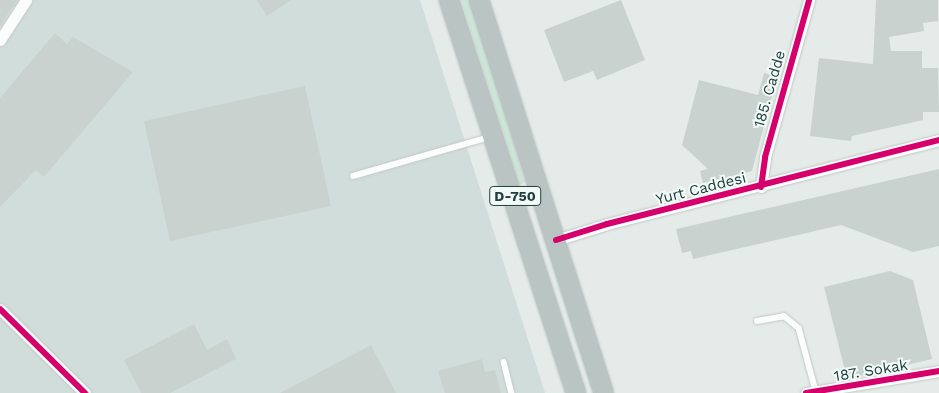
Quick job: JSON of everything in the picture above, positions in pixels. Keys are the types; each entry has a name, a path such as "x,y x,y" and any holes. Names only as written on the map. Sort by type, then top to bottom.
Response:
{"highway":[{"name":"D-750","path":"449,0 576,393"},
{"path":"479,0 604,393"}],"street":[{"path":"0,40 26,0"},
{"name":"185. Cadde","path":"760,187 767,148 809,0"},
{"name":"Yurt Caddesi","path":"556,240 607,224 760,187 939,140"},
{"path":"0,309 85,393"},
{"name":"187. Sokak","path":"811,392 939,371"}],"lane":[{"path":"353,176 494,135"},
{"path":"757,321 784,316 800,328 811,392"},
{"path":"504,362 512,393"}],"shaded area":[{"path":"0,0 420,0 545,393 0,393"}],"green space":[{"path":"461,0 471,0 525,182 520,185"}],"building":[{"path":"0,0 17,0 0,26"},
{"path":"257,0 291,0 267,16"},
{"path":"621,0 645,60 597,80 593,71 564,82 544,30"},
{"path":"876,0 938,0 938,21 923,23 924,31 889,37 891,51 922,51 922,68 938,68 939,112 923,112 923,120 852,136 851,141 810,136 819,58 873,64"},
{"path":"55,33 67,44 73,37 133,72 44,177 36,170 0,207 0,98"},
{"path":"764,73 777,77 752,171 703,183 700,171 708,169 682,145 699,80 758,95"},
{"path":"305,86 331,206 170,241 144,121"},
{"path":"939,169 939,246 913,252 841,225 693,259 691,251 682,253 676,229"},
{"path":"890,271 913,280 932,359 847,379 824,287"},
{"path":"194,324 207,350 227,339 236,359 170,393 141,393 124,360"},
{"path":"371,345 396,393 280,393"},
{"path":"482,359 485,372 495,370 501,393 445,393 438,371"}],"cycle path":[{"path":"761,187 765,157 809,0"},
{"path":"556,240 607,224 939,140"},
{"path":"0,309 85,393"},
{"path":"806,393 939,371"}]}
